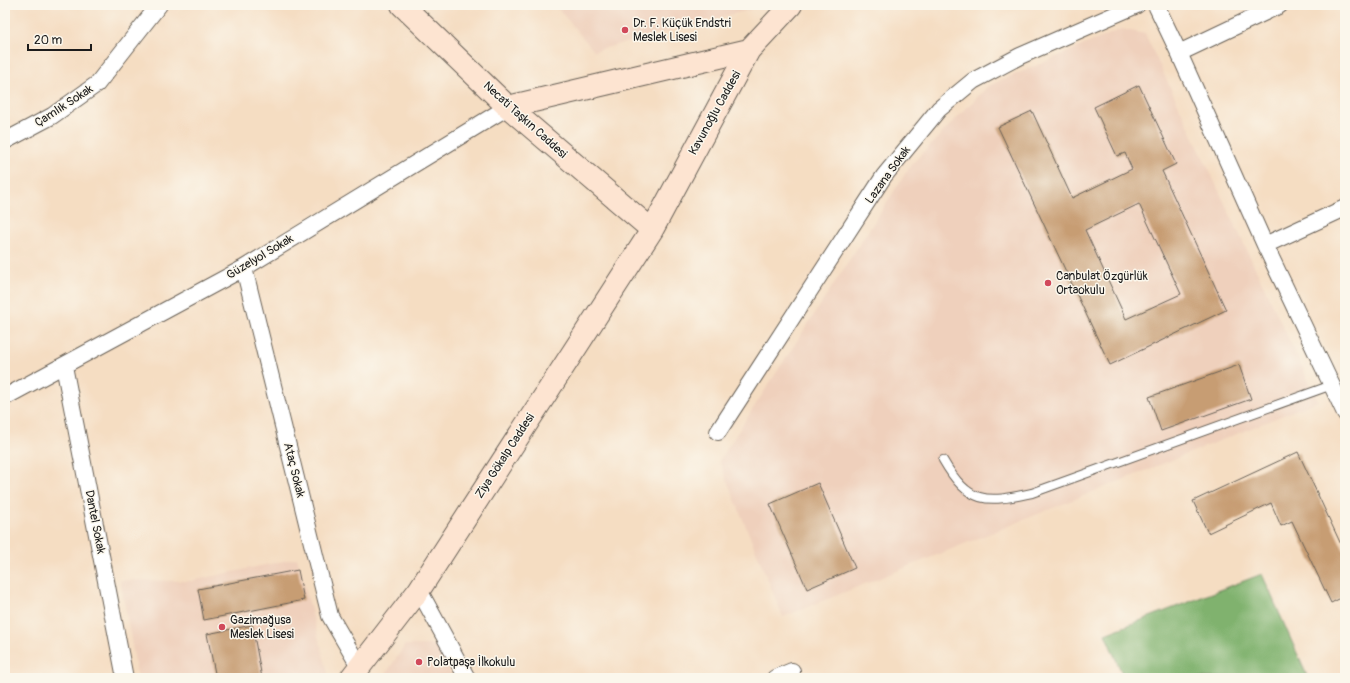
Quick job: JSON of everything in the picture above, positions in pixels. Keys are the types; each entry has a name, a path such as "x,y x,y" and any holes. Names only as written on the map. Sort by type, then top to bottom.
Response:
{"main road":[{"name":"Necati Taşkın Caddesi","path":"402,5 508,107 652,230"},
{"name":"Kavunoğlu Caddesi","path":"652,230 749,50 791,5"},
{"path":"508,107 749,50"},
{"name":"Ziya Gökalp Caddesi","path":"355,672 419,590 652,230"}],"street":[{"name":"Çamlık Sokak","path":"5,141 52,116 97,84 159,5"},
{"name":"Lazana Sokak","path":"718,432 884,176 939,109 973,81 1020,56 1137,5"},
{"path":"1156,5 1265,245 1345,413"},
{"path":"1179,53 1280,5"},
{"name":"Güzelyol Sokak","path":"5,397 244,268 508,107"},
{"path":"1265,245 1345,208"},
{"name":"Ataç Sokak","path":"244,268 330,616 355,672"},
{"name":"Dantel Sokak","path":"64,366 125,678"},
{"path":"419,590 467,678"},
{"path":"775,678 792,671"}],"lane":[{"path":"944,460 955,481 974,496 999,500 1032,493 1332,384"}],"shaded area":[{"name":"Dr. F. Küçük Endstri Meslek Lisesi","path":"555,5 756,5 752,9 594,51"},
{"name":"Canbulat Özgürlük Ortaokulu","path":"1122,29 1145,34 1318,401 783,617 719,461 911,165 988,86"},
{"name":"Gazimağusa Meslek Lisesi","path":"297,558 328,673 325,678 138,678 120,580 191,581"},
{"name":"Polatpaşa İlkokulu","path":"405,645 437,645 453,678 383,678"}],"green space":[{"path":"1262,574 1308,678 1124,678 1105,634"}],"building":[{"path":"1139,85 1176,164 1162,171 1226,310 1110,365 998,127 1032,111 1072,198 1132,169 1125,153 1117,156 1094,107","holes":["1139,204 1181,294 1126,319 1085,230"]},
{"path":"1239,365 1251,399 1161,431 1149,397"},
{"path":"1298,452 1345,553 1345,596 1331,603 1292,521 1281,526 1271,503 1208,533 1193,501"},
{"path":"818,483 855,568 807,589 770,504"},
{"path":"298,570 304,600 204,620 198,589"},
{"path":"252,625 262,678 216,678 207,634"}],"place":[{"name":"Dr. F. Küçük Endstri Meslek Lisesi","path":"625,30"},
{"name":"Canbulat Özgürlük Ortaokulu","path":"1048,283"},
{"name":"Gazimağusa Meslek Lisesi","path":"222,627"},
{"name":"Polatpaşa İlkokulu","path":"419,662"}]}
